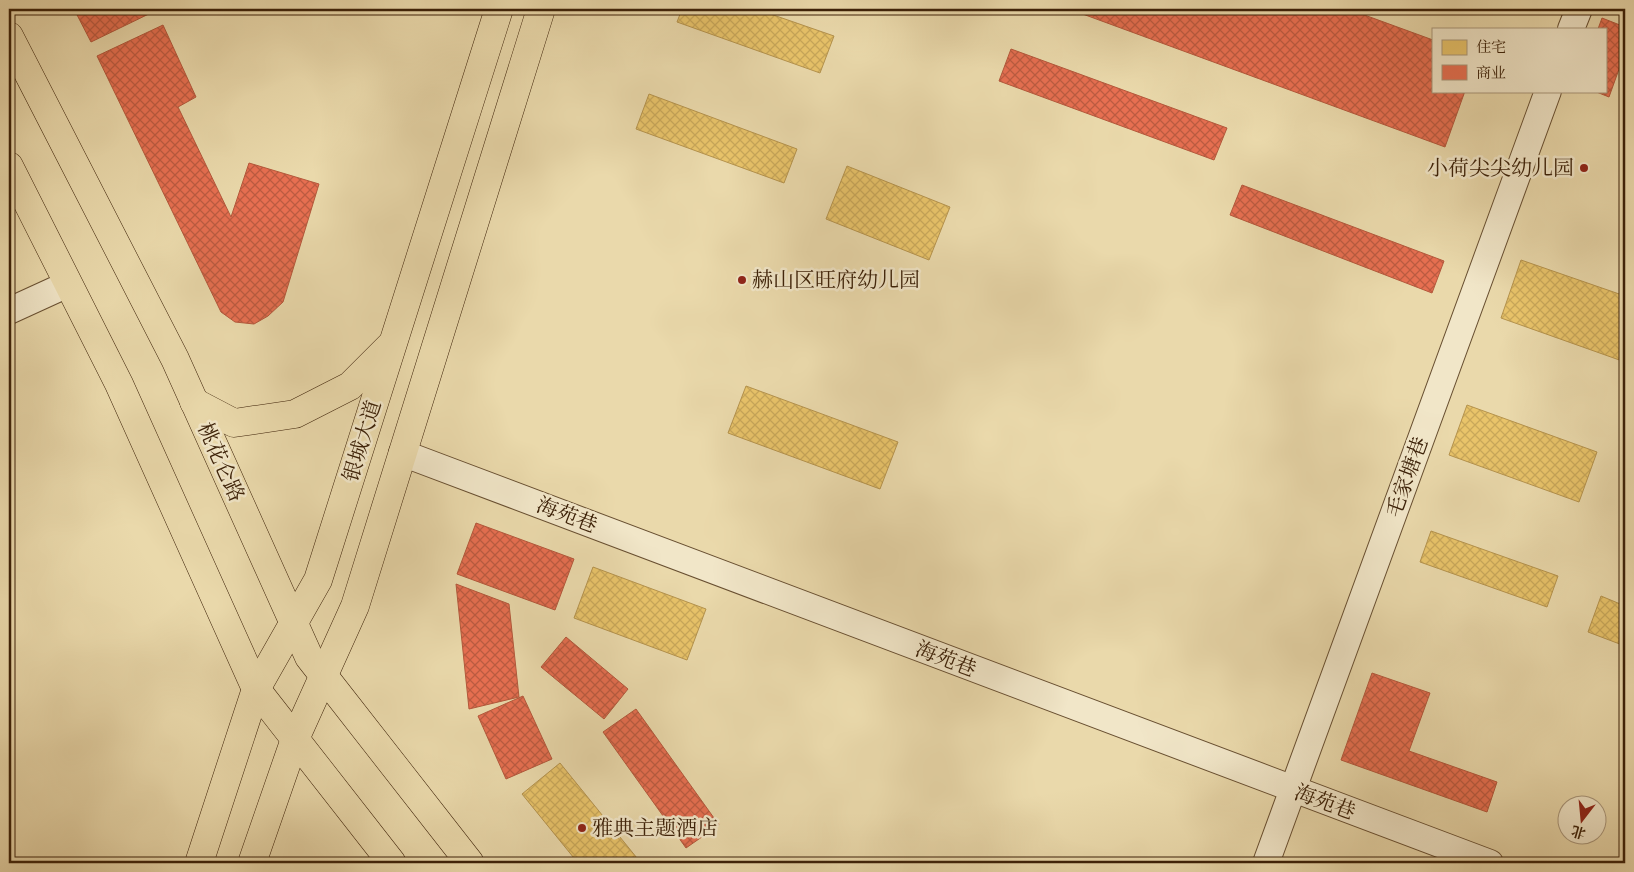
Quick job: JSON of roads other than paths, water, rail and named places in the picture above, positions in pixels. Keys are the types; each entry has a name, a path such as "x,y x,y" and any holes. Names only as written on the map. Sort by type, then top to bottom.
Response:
{"main road":[{"name":"银城大道","path":"200,863 256,689 318,580 499,9"},
{"name":"银城大道","path":"252,863 295,739 355,606 541,9"},
{"name":"桃花仑路","path":"9,36 175,359 309,657 470,863"},
{"path":"9,166 119,384 256,689 392,863"},
{"path":"194,402 234,423 295,414 350,386 393,343"}],"street":[{"path":"1571,28 1579,9"},
{"name":"毛家塘巷","path":"1266,863 1548,92"},
{"path":"9,311 68,284"},
{"name":"海苑巷","path":"402,453 1292,790 1490,863"}],"place":[{"name":"小荷尖尖幼儿园","path":"1584,168"},
{"name":"赫山区旺府幼儿园","path":"742,280"},
{"name":"雅典主题酒店","path":"582,828"}]}
